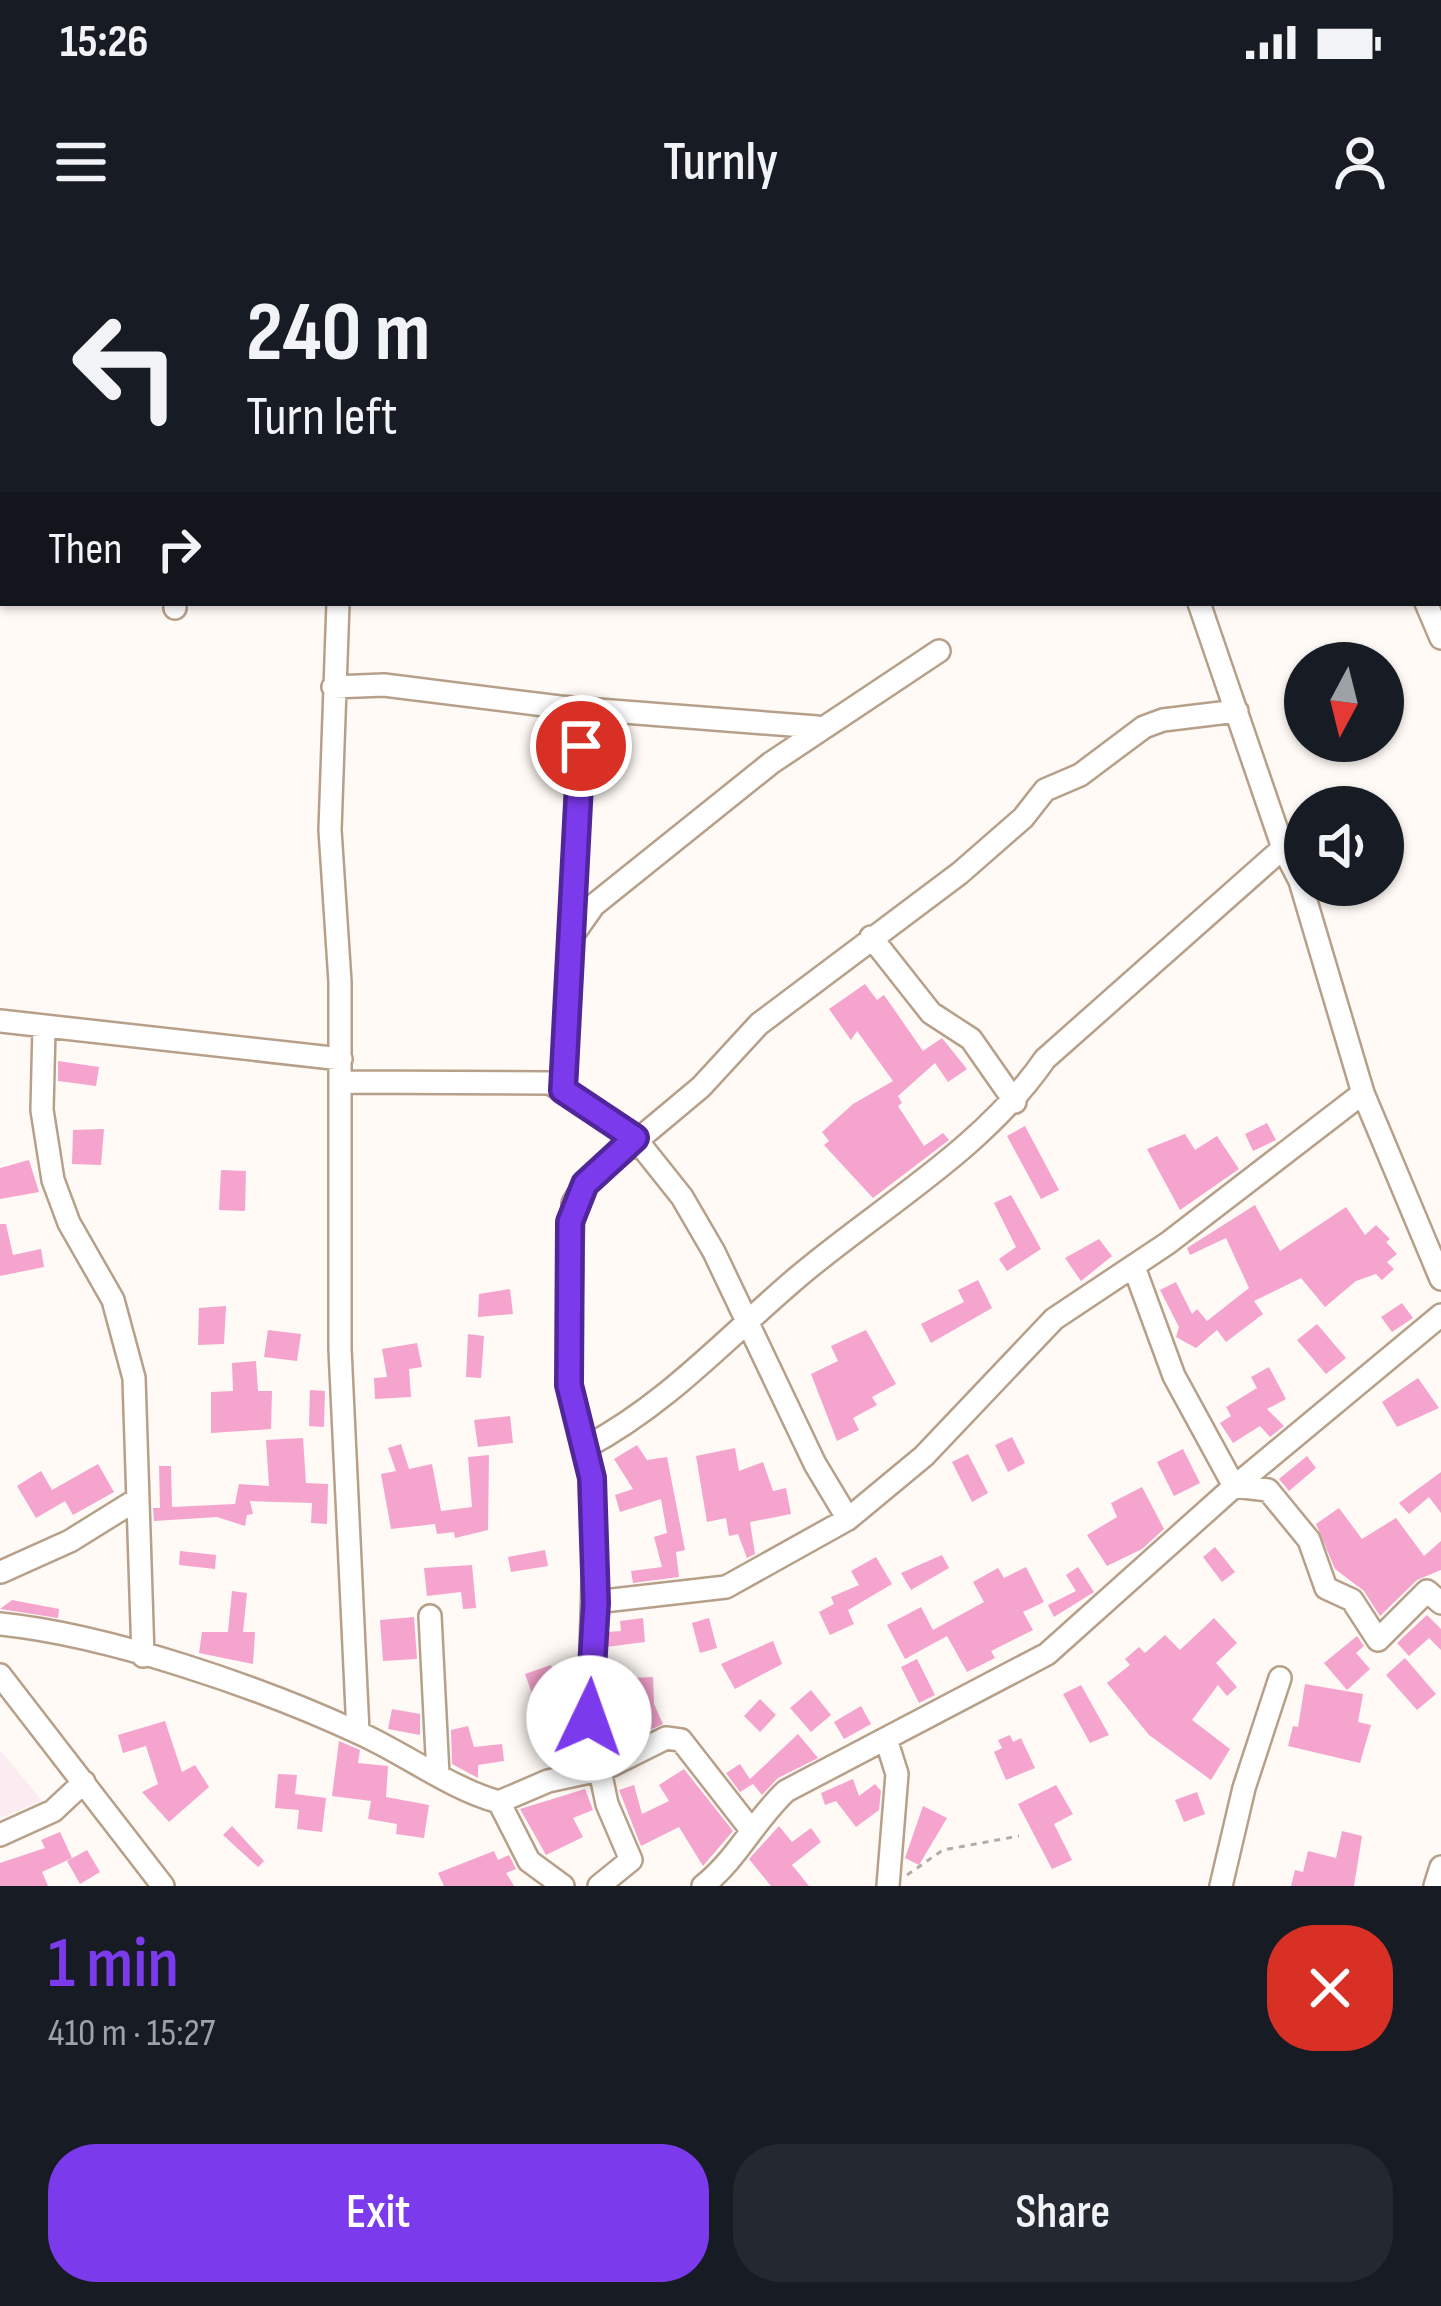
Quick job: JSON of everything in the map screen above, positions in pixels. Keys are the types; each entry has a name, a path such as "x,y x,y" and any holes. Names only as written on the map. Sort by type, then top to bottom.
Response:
{"street":[{"path":"338,606 330,830 341,1071 340,1349 358,1732"},
{"path":"1200,606 1283,848 1300,881 1363,1093 1441,1280"},
{"path":"1427,606 1441,638"},
{"path":"569,939 594,905 818,727 939,651"},
{"path":"333,687 384,685 560,707 818,727"},
{"path":"560,707 579,724 581,746 563,1090"},
{"path":"598,1886 631,1860 608,1804 604,1769 589,1718 596,1603 592,1478 569,1385 570,1222 585,1184 700,1087 759,1024 985,852 1045,790 1080,775 1144,728 1163,720 1237,711"},
{"path":"586,1447 642,1414 1016,1102 1045,1059 1283,848"},
{"path":"871,937 931,1013 971,1039 1016,1102"},
{"path":"0,1021 341,1071 522,1079 563,1090 635,1138 682,1197 751,1320 815,1464 848,1519"},
{"path":"44,1028 42,1110 53,1180 69,1223 113,1300 134,1378 143,1656"},
{"path":"596,1603 726,1587 848,1519 924,1456 1054,1319 1134,1267 1363,1093"},
{"path":"1134,1267 1174,1376 1234,1486"},
{"path":"703,1886 731,1864 786,1791 1047,1654 1234,1486 1441,1315"},
{"path":"1234,1486 1268,1490 1309,1540 1326,1588 1352,1600 1378,1640 1436,1592"},
{"path":"1,1572 70,1541 87,1525 136,1500"},
{"path":"430,1616 438,1774"},
{"path":"0,1624 143,1656 358,1732 499,1802 529,1861 563,1886"},
{"path":"0,1675 9,1705 84,1782 163,1886"},
{"path":"1221,1886 1244,1788 1280,1678"},
{"path":"499,1802 548,1781 604,1769 666,1738 680,1741 752,1831"},
{"path":"886,1738 898,1788 895,1882"},
{"path":"0,1835 52,1811 84,1782"},
{"path":"1435,1886 1441,1867"}],"path":[{"path":"895,1882 943,1850 1019,1836"}],"shaded area":[{"path":"0,1750 42,1801 0,1818"}],"building":[{"path":"865,984 877,1000 884,995 923,1051 942,1038 967,1069 948,1082 935,1063 898,1096 902,1103 898,1106 924,1146 943,1133 949,1140 873,1198 824,1145 829,1141 822,1132 853,1104 893,1081 857,1031 851,1040 829,1009"},
{"path":"58,1061 99,1067 96,1086 58,1081"},
{"path":"1267,1123 1276,1140 1253,1151 1245,1134"},
{"path":"1025,1126 1059,1190 1041,1199 1007,1136"},
{"path":"104,1129 101,1165 72,1164 73,1130"},
{"path":"1185,1134 1195,1150 1217,1136 1239,1169 1180,1210 1147,1149"},
{"path":"29,1160 39,1192 0,1199 0,1168"},
{"path":"221,1170 246,1171 245,1211 219,1210"},
{"path":"1011,1195 1041,1249 1007,1271 999,1259 1016,1247 994,1203"},
{"path":"1255,1205 1280,1251 1346,1207 1365,1235 1376,1225 1390,1239 1386,1242 1397,1254 1387,1262 1394,1269 1382,1280 1376,1274 1356,1281 1325,1307 1301,1278 1254,1301 1263,1314 1226,1342 1217,1330 1196,1348 1176,1337 1179,1327 1160,1290 1176,1282 1192,1314 1197,1309 1207,1321 1249,1288 1226,1238 1190,1255 1187,1248"},
{"path":"0,1224 6,1224 13,1255 41,1249 44,1267 0,1276"},
{"path":"1099,1239 1112,1256 1081,1281 1065,1258"},
{"path":"978,1280 992,1308 931,1343 921,1324 964,1302 958,1290"},
{"path":"510,1289 513,1314 478,1317 479,1294"},
{"path":"1402,1303 1413,1318 1392,1332 1381,1317"},
{"path":"226,1306 224,1344 198,1345 199,1308"},
{"path":"1317,1324 1346,1358 1326,1374 1297,1340"},
{"path":"268,1330 301,1334 297,1361 264,1357"},
{"path":"866,1330 896,1384 872,1397 877,1405 853,1418 859,1430 837,1441 811,1374 838,1361 831,1346"},
{"path":"468,1334 484,1336 481,1378 466,1377"},
{"path":"417,1343 422,1367 409,1369 411,1397 375,1399 374,1378 387,1377 382,1349"},
{"path":"256,1361 258,1391 272,1391 271,1429 211,1433 211,1392 233,1391 232,1363"},
{"path":"1269,1367 1286,1399 1267,1409 1284,1426 1270,1437 1260,1426 1233,1443 1220,1423 1231,1416 1226,1407 1257,1388 1251,1377"},
{"path":"1418,1378 1439,1408 1397,1427 1382,1402"},
{"path":"310,1390 325,1391 324,1427 309,1426"},
{"path":"510,1416 513,1443 478,1447 474,1420"},
{"path":"1012,1437 1025,1463 1008,1472 995,1445"},
{"path":"303,1438 306,1483 328,1484 327,1524 311,1523 312,1503 250,1501 253,1514 247,1515 245,1526 217,1517 154,1521 153,1508 160,1508 159,1466 171,1466 172,1507 235,1504 239,1484 269,1486 266,1440"},
{"path":"401,1444 409,1469 432,1464 441,1511 472,1507 468,1457 489,1455 488,1530 455,1538 454,1532 437,1534 435,1524 391,1529 381,1474 396,1471 388,1448"},
{"path":"637,1445 647,1460 667,1457 685,1550 676,1552 679,1577 633,1583 631,1571 662,1567 654,1537 667,1533 661,1499 620,1512 615,1495 633,1489 614,1459"},
{"path":"735,1448 739,1471 763,1462 773,1491 786,1488 791,1514 750,1522 755,1554 747,1558 738,1534 729,1536 726,1518 707,1522 696,1456"},
{"path":"1183,1449 1200,1483 1174,1496 1157,1462"},
{"path":"968,1454 988,1493 972,1502 952,1462"},
{"path":"1307,1456 1316,1468 1289,1491 1279,1479"},
{"path":"98,1464 114,1492 73,1515 65,1501 36,1518 17,1486 41,1471 52,1490"},
{"path":"1441,1472 1441,1513 1429,1497 1409,1514 1399,1503"},
{"path":"1142,1487 1164,1529 1142,1549 1107,1566 1087,1535 1117,1517 1111,1503"},
{"path":"1339,1508 1362,1539 1396,1518 1424,1556 1441,1541 1441,1570 1417,1580 1380,1616 1364,1591 1335,1569 1316,1524"},
{"path":"1215,1547 1235,1572 1222,1582 1203,1557"},
{"path":"545,1550 548,1566 511,1572 508,1557"},
{"path":"180,1551 216,1555 215,1569 179,1565"},
{"path":"942,1555 949,1568 911,1590 901,1573"},
{"path":"876,1557 892,1584 848,1610 854,1624 830,1635 819,1612 834,1604 831,1597 859,1585 851,1571"},
{"path":"472,1565 476,1608 463,1609 461,1592 427,1596 424,1568"},
{"path":"1026,1567 1044,1602 1023,1612 1033,1630 991,1651 995,1658 967,1672 947,1636 905,1659 887,1625 921,1607 933,1630 984,1602 973,1582 998,1568 1004,1578"},
{"path":"1078,1567 1094,1592 1054,1617 1048,1605 1076,1591 1066,1575"},
{"path":"232,1591 247,1593 243,1632 255,1632 253,1664 199,1653 202,1632 228,1632"},
{"path":"12,1600 59,1609 58,1618 0,1609"},
{"path":"1427,1615 1441,1629 1441,1650 1429,1638 1409,1656 1397,1643"},
{"path":"414,1617 417,1659 383,1661 380,1620"},
{"path":"643,1618 645,1642 606,1647 607,1632 621,1631 620,1621"},
{"path":"709,1618 717,1648 700,1653 692,1623"},
{"path":"1214,1618 1237,1643 1216,1663 1237,1687 1227,1696 1218,1685 1192,1720 1230,1749 1211,1780 1149,1735 1107,1683 1130,1665 1125,1659 1139,1647 1145,1653 1165,1635 1180,1650"},
{"path":"1357,1636 1364,1646 1356,1653 1370,1669 1347,1690 1324,1663"},
{"path":"773,1641 782,1664 735,1689 721,1664"},
{"path":"1405,1658 1436,1694 1417,1710 1386,1675"},
{"path":"917,1659 935,1695 919,1703 901,1667"},
{"path":"551,1665 564,1701 538,1710 525,1674"},
{"path":"653,1677 654,1704 663,1724 630,1739 614,1713 632,1702 630,1678"},
{"path":"1305,1684 1363,1694 1358,1722 1371,1725 1360,1763 1288,1746 1293,1726 1298,1727"},
{"path":"1081,1685 1109,1735 1090,1743 1063,1694"},
{"path":"811,1690 831,1715 811,1732 790,1708"},
{"path":"760,1699 776,1715 760,1732 744,1716"},
{"path":"861,1706 871,1724 844,1739 834,1722"},
{"path":"392,1709 420,1714 420,1735 388,1729"},
{"path":"165,1721 182,1772 195,1765 209,1787 169,1822 142,1792 158,1784 146,1746 123,1753 118,1735"},
{"path":"468,1726 474,1747 502,1744 504,1761 478,1765 478,1778 452,1764 451,1730"},
{"path":"798,1734 818,1758 778,1778 762,1795 753,1784 740,1792 726,1773 740,1764 750,1779"},
{"path":"1010,1735 1013,1742 1021,1738 1035,1768 1006,1780 994,1752 1002,1748 998,1740"},
{"path":"339,1741 360,1750 358,1763 388,1766 386,1797 429,1805 424,1838 396,1834 397,1824 368,1819 371,1801 332,1796"},
{"path":"684,1769 733,1831 703,1866 679,1827 641,1846 619,1790 634,1785 642,1814 669,1801 659,1785"},
{"path":"278,1774 297,1775 295,1794 326,1798 322,1832 297,1829 299,1810 275,1808"},
{"path":"853,1779 859,1796 875,1784 881,1791 879,1810 856,1827 836,1801 825,1805 821,1793"},
{"path":"1056,1785 1073,1814 1054,1824 1072,1860 1052,1869 1018,1804"},
{"path":"585,1789 593,1810 573,1818 583,1837 546,1855 520,1809"},
{"path":"1197,1792 1205,1814 1184,1822 1175,1800"},
{"path":"923,1806 947,1818 919,1865 905,1858"},
{"path":"232,1826 264,1861 258,1867 223,1835"},
{"path":"779,1826 792,1842 811,1828 821,1842 792,1865 809,1886 771,1886 749,1859"},
{"path":"1342,1831 1362,1836 1354,1886 1291,1886 1295,1870 1303,1872 1308,1851 1336,1858"},
{"path":"60,1832 72,1858 42,1872 48,1886 0,1886 0,1863 45,1848 41,1840"},
{"path":"87,1850 100,1872 80,1884 67,1861"},
{"path":"494,1851 498,1860 509,1855 516,1869 506,1873 514,1886 444,1886 438,1873"}],"route":[{"path":"581,746 569,939 569,1055 563,1090 635,1138 585,1184 570,1222 569,1385 592,1478 596,1603 589,1718"}]}
